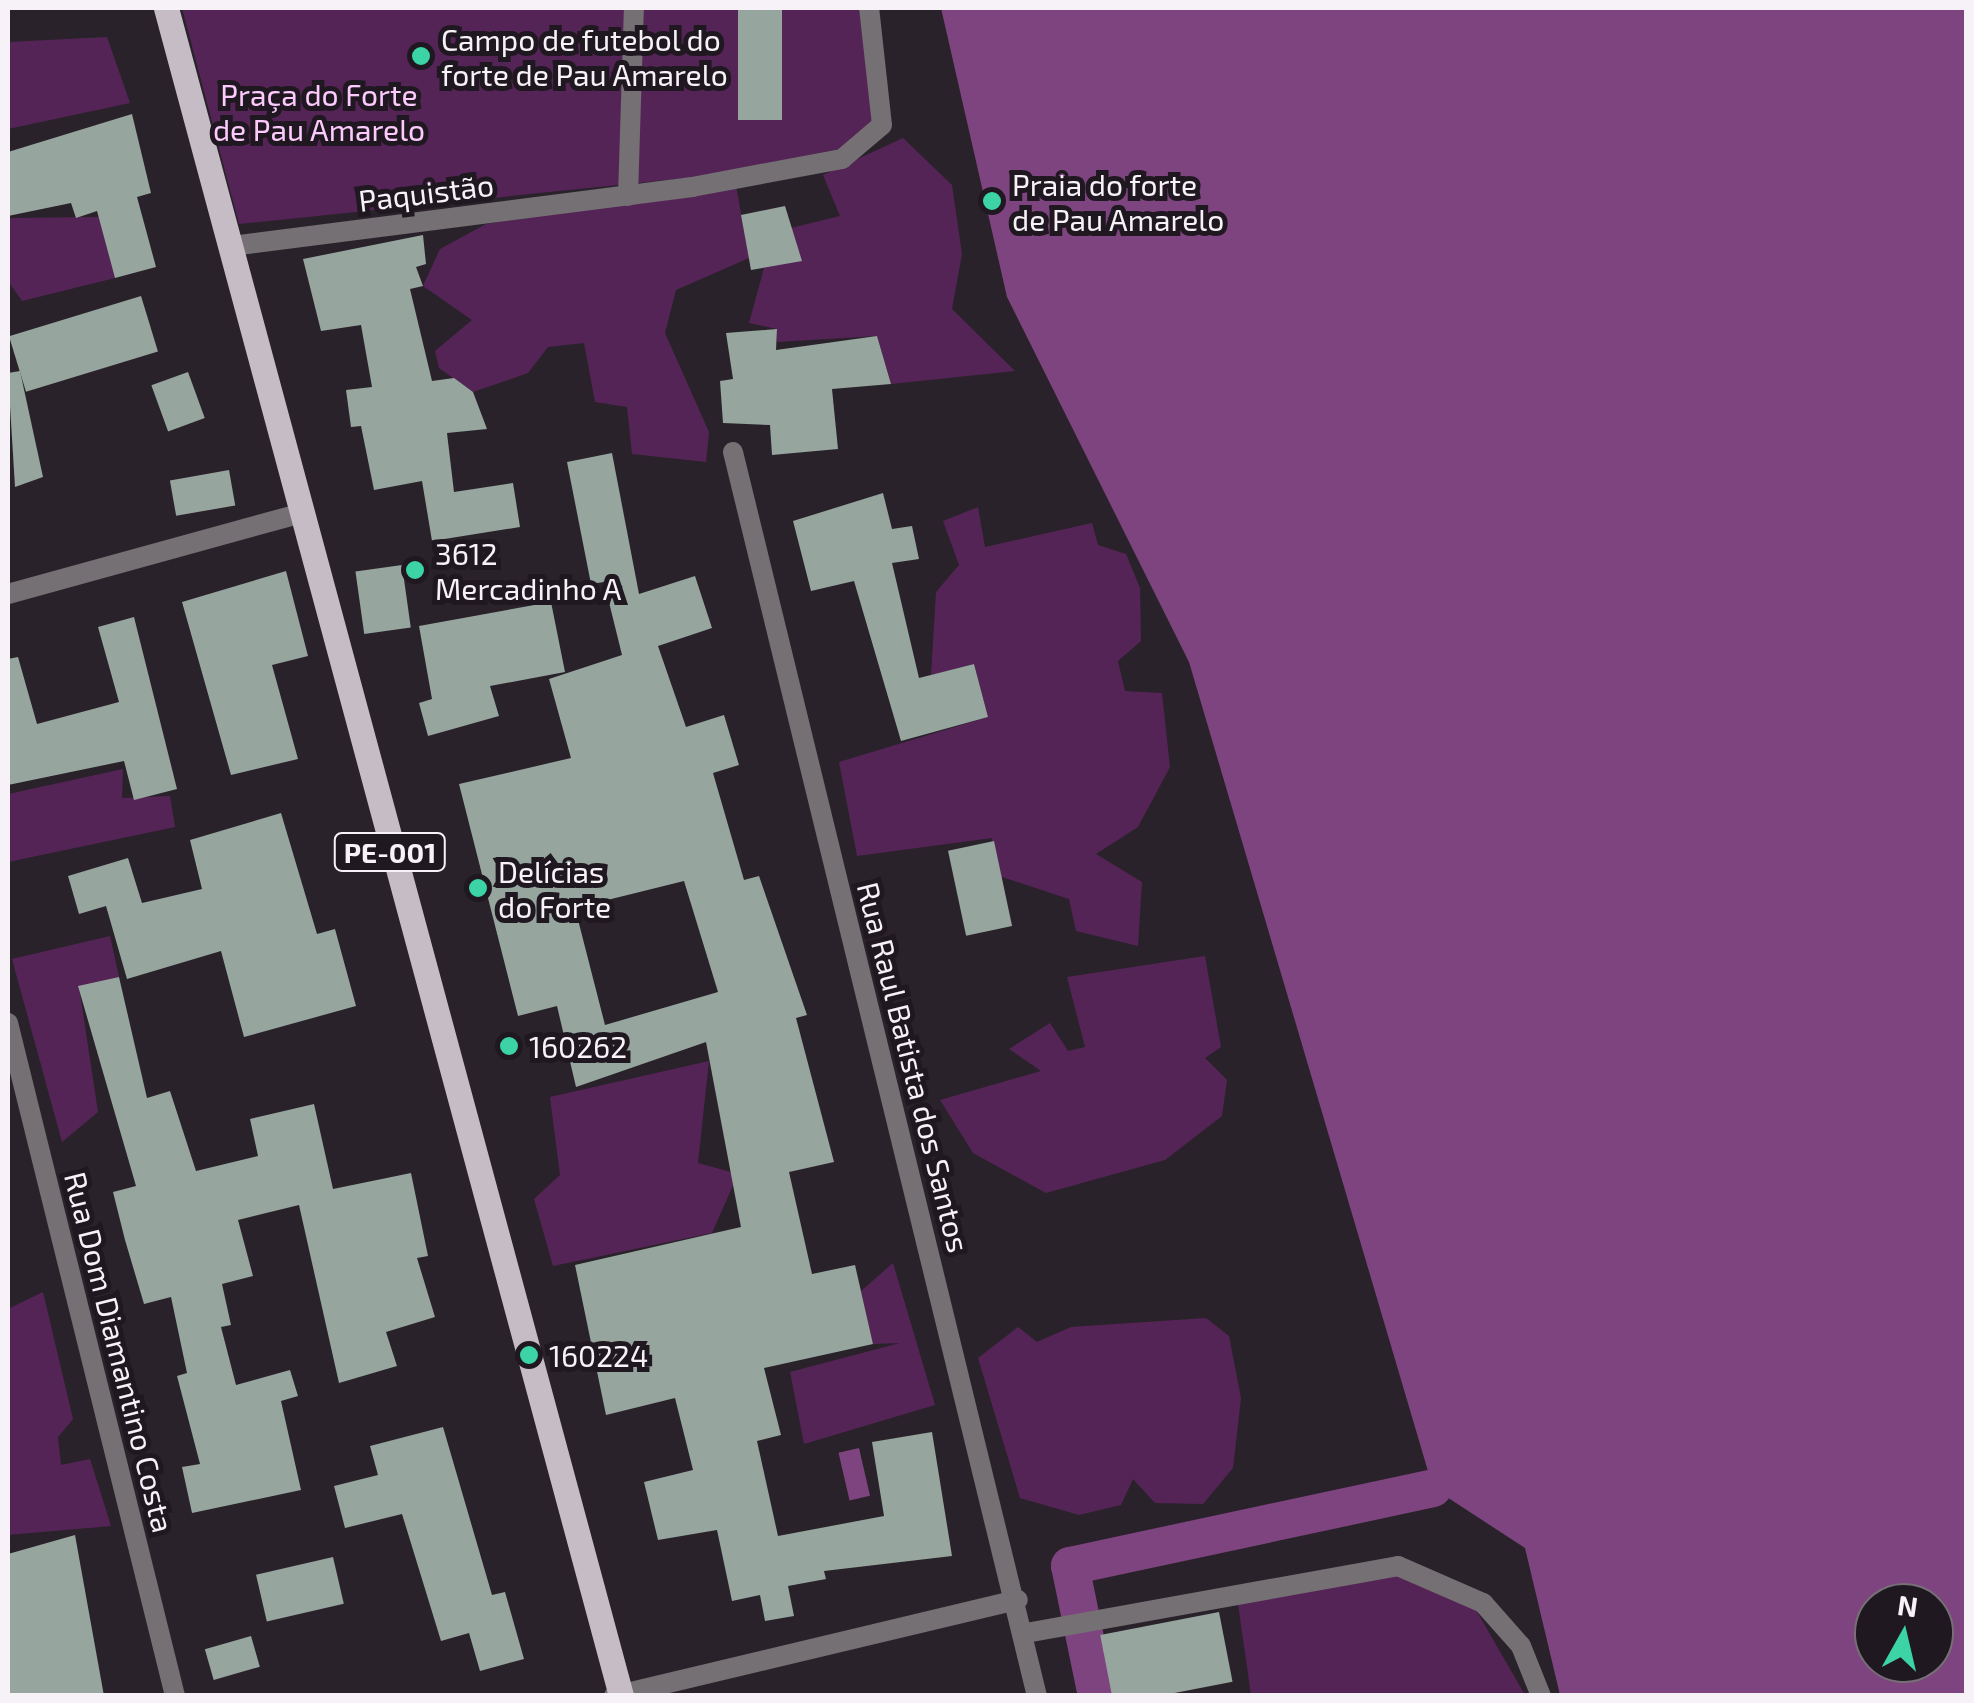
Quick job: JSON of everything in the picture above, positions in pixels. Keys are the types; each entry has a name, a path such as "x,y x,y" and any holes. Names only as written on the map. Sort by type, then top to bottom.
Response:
{"main road":[{"name":"PE-001","path":"166,8 232,246 298,514 618,1695"}],"street":[{"path":"628,196 634,8"},
{"name":"Paquistão","path":"232,246 628,196 860,151 884,108 869,8"},
{"name":"Rua Raul Batista dos Santos","path":"733,452 1018,1600 1037,1696"},
{"path":"8,594 298,514"},
{"name":"Rua Dom Diamantino Costa","path":"8,1023 175,1696"},
{"path":"1026,1633 1398,1566 1482,1604 1520,1646 1541,1696"},
{"path":"618,1695 1018,1600"}],"green space":[{"name":"Praça do Forte de Pau Amarelo","path":"182,8 869,8 887,118 867,143 716,175 239,224"},
{"path":"107,37 130,103 8,129 8,42"},
{"path":"903,138 952,185 962,254 952,309 1015,371 891,384 877,336 777,342 777,329 749,323 764,268 791,228 840,216 823,175"},
{"path":"736,186 749,258 676,290 665,333 709,432 706,462 632,454 627,407 595,402 584,343 548,347 528,373 473,392 439,368 435,351 472,320 423,286 440,249 486,224"},
{"path":"99,217 115,278 22,301 8,281 8,218"},
{"path":"978,507 985,547 1092,523 1098,545 1126,554 1140,588 1141,641 1118,661 1125,691 1162,693 1170,767 1138,827 1096,854 1142,882 1138,946 1076,931 1069,899 996,875 992,838 857,856 839,762 988,717 974,664 931,675 936,592 959,565 943,521"},
{"path":"123,769 122,798 170,796 175,827 8,862 8,794"},
{"path":"110,936 119,977 79,987 98,1112 62,1142 12,959"},
{"path":"1205,956 1221,1047 1205,1058 1227,1080 1222,1116 1165,1160 1046,1193 973,1153 940,1100 1041,1071 1009,1049 1050,1023 1068,1051 1085,1047 1067,977"},
{"path":"709,1061 698,1163 738,1174 712,1233 553,1266 534,1199 560,1175 550,1097"},
{"path":"893,1263 935,1405 804,1444 790,1372 900,1343 873,1344 861,1291"},
{"path":"43,1292 73,1419 58,1437 61,1465 90,1459 111,1526 8,1535 8,1309"},
{"path":"1206,1318 1229,1336 1241,1398 1233,1468 1203,1504 1155,1503 1133,1479 1121,1505 1079,1515 1020,1498 978,1358 1018,1327 1037,1342 1071,1327"},
{"path":"1399,1573 1476,1610 1525,1695 1251,1695 1237,1597"}],"shaded area":[{"path":"941,8 1966,8 1966,1695 1560,1695 1525,1548 1433,1488 1189,662 1007,297"},
{"path":"859,1448 870,1496 850,1500 839,1453"}],"building":[{"path":"738,8 782,8 782,120 738,120"},
{"path":"132,114 151,193 137,197 156,267 115,278 97,211 76,218 71,203 8,216 8,152"},
{"path":"785,206 802,261 751,270 741,215"},
{"path":"423,235 426,264 416,267 423,286 410,289 432,381 454,378 473,392 487,429 447,433 454,492 513,483 520,527 432,541 422,481 374,490 361,426 351,427 346,390 372,387 361,325 321,331 303,259"},
{"path":"141,296 158,351 26,392 9,336"},
{"path":"777,329 776,350 877,336 891,384 832,389 838,449 772,455 770,425 723,423 720,381 733,379 726,333"},
{"path":"20,371 43,477 15,487 8,373"},
{"path":"188,372 205,418 168,431 151,385"},
{"path":"612,453 639,594 695,576 712,628 658,646 686,727 724,715 739,765 713,773 744,880 759,876 807,1015 796,1018 834,1162 789,1172 812,1274 855,1265 873,1344 764,1368 781,1435 757,1441 778,1536 884,1516 872,1442 932,1432 952,1556 824,1571 826,1579 788,1586 794,1616 765,1621 760,1595 732,1601 717,1530 658,1540 644,1482 693,1470 675,1398 606,1415 575,1265 741,1227 706,1042 576,1087 557,1006 518,1016 459,784 571,758 549,679 622,655 604,582 591,584 567,462","holes":["684,881 718,992 605,1025 575,908"]},
{"path":"229,470 235,505 176,516 170,480"},
{"path":"883,493 892,529 912,526 919,559 892,563 919,678 974,664 988,717 901,741 854,581 811,591 793,521"},
{"path":"402,565 411,627 364,634 355,572"},
{"path":"286,571 308,656 272,665 298,759 231,775 182,602"},
{"path":"551,602 565,672 490,686 499,716 428,736 419,703 432,699 419,626"},
{"path":"134,617 177,789 134,800 124,761 8,785 8,659 18,657 37,724 119,702 98,627"},
{"path":"281,813 317,934 335,929 356,1006 244,1037 221,951 127,979 106,906 79,914 68,876 128,858 142,903 202,889 190,840"},
{"path":"994,841 1012,926 966,936 948,851"},
{"path":"119,977 147,1098 170,1091 196,1171 258,1156 250,1119 314,1104 333,1189 411,1173 428,1256 417,1258 435,1317 386,1332 397,1366 339,1383 299,1205 238,1220 253,1276 222,1284 231,1325 221,1327 236,1385 290,1370 298,1396 281,1401 301,1490 192,1513 182,1467 200,1464 177,1376 187,1373 171,1297 144,1304 113,1192 136,1186 78,986"},
{"path":"443,1427 492,1595 505,1592 524,1659 480,1671 469,1633 441,1641 402,1514 345,1528 334,1486 378,1475 370,1446"},
{"path":"75,1535 104,1696 8,1696 8,1554"},
{"path":"333,1557 344,1604 267,1622 256,1575"},
{"path":"1219,1612 1233,1682 1159,1696 1112,1696 1100,1635"},
{"path":"251,1636 260,1667 214,1680 205,1649"}],"waterway":[{"path":"1097,1696 1070,1566 1433,1488"}],"place":[{"name":"Campo de futebol do forte de Pau Amarelo","path":"421,56"},
{"name":"Praia do forte de Pau Amarelo","path":"992,201"},
{"name":"3612 Mercadinho A","path":"415,570"},
{"name":"Delícias do Forte","path":"478,888"},
{"name":"160262","path":"509,1046"},
{"name":"160224","path":"529,1355"}]}
